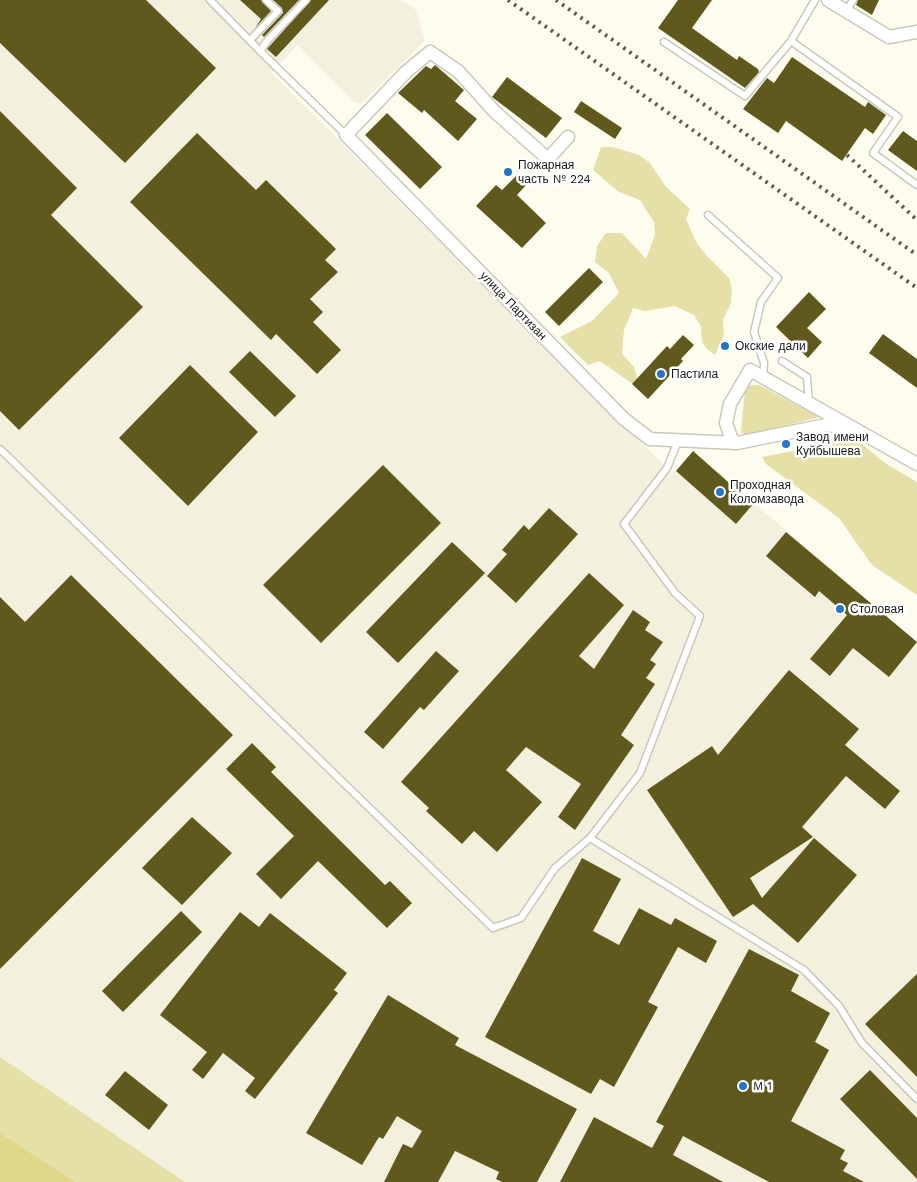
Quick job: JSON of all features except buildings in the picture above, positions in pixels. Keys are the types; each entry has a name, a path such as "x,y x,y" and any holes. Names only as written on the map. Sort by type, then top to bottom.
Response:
{"street":[{"path":"828,0 850,5 890,37 917,32"},
{"path":"346,135 406,72 430,52 458,71 495,112 548,159 568,137"},
{"name":"улица Партизан","path":"346,135 624,419 650,440 678,441 717,446 752,442 784,433 826,425 852,428"},
{"path":"733,443 726,422 730,404 750,370 917,464"}],"lane":[{"path":"210,0 346,135"},
{"path":"250,40 278,11 266,0"},
{"path":"260,51 306,0"},
{"path":"664,42 745,96 791,41 815,0"},
{"path":"791,41 898,117 873,153 917,184"},
{"path":"708,215 778,278 761,302 754,332 764,362 763,378"},
{"path":"782,361 807,378 809,404"},
{"path":"0,449 493,928 521,918 555,868 590,838 640,772 700,616 676,593 624,524 667,468 678,441"},
{"path":"590,838 804,970 839,1006 862,1043 917,1099"}],"shaded area":[{"path":"0,0 402,0 416,10 425,41 361,104 352,101 297,45 272,73 671,472 676,471 693,451 917,642 917,1182 185,1182 0,1057"},
{"path":"601,147 613,147 639,155 650,163 666,187 690,209 686,219 696,242 729,278 732,289 731,303 723,320 724,335 715,355 702,342 701,326 694,315 675,306 645,311 633,308 624,330 622,354 634,367 640,389 600,361 588,365 560,337 592,321 619,293 609,273 595,262 597,246 606,233 622,233 646,259 655,235 654,222 640,200 619,192 593,170"},
{"path":"750,385 759,385 819,417 750,435 744,434 741,432 745,389"},
{"path":"856,439 885,463 917,482 917,595 872,565 839,518 766,464 762,457"},
{"path":"0,1057 185,1182 76,1182 0,1133"},
{"path":"0,1133 76,1182 0,1182"}],"railway":[{"path":"508,0 917,288"},
{"path":"556,0 917,255"},
{"path":"847,155 917,220"}],"place":[{"name":"Пожарная часть № 224","path":"508,172"},
{"name":"Окские дали","path":"725,346"},
{"name":"Пастила","path":"661,374"},
{"name":"Завод имени Куйбышева","path":"786,444"},
{"name":"Проходная Коломзавода","path":"720,492"},
{"name":"Столовая","path":"840,609"},
{"name":"M 1","path":"743,1086"}]}
